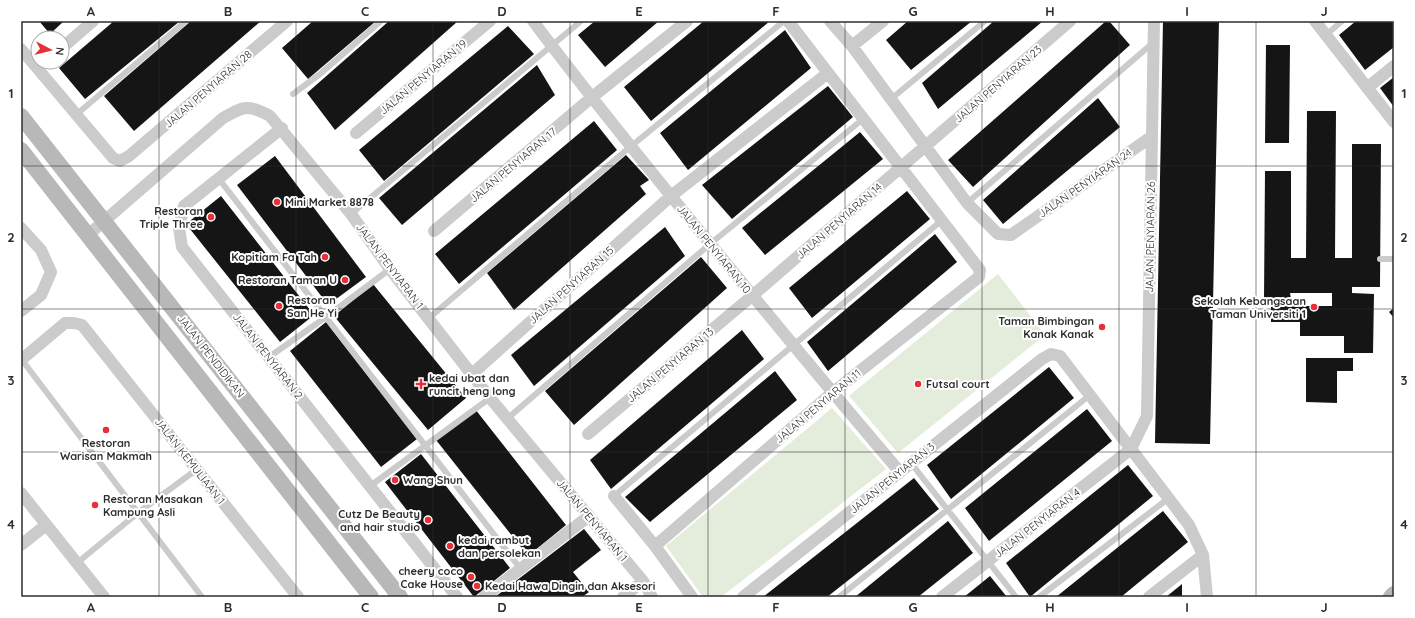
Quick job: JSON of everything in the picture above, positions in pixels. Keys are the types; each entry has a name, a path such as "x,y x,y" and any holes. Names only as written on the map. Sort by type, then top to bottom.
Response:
{"main road":[{"name":"JALAN PENDIDIKAN","path":"21,116 400,597"},
{"name":"JALAN PENDIDIKAN","path":"21,150 371,597"},
{"path":"1391,597 1394,594"}],"street":[{"path":"70,41 93,21"},
{"name":"JALAN PENYIARAN 28","path":"77,114 113,158 120,160 128,156 287,21"},
{"name":"JALAN PENYIARAN 19","path":"356,133 490,21"},
{"name":"JALAN PENYIARAN 10","path":"533,21 591,98 752,296 832,393 900,472"},
{"name":"JALAN PENYIARAN 17","path":"434,231 591,98 687,21"},
{"path":"788,21 941,221"},
{"path":"830,21 852,46 967,203"},
{"path":"852,46 883,21"},
{"name":"JALAN PENYIARAN 23","path":"926,146 1070,21"},
{"name":"JALAN PENYIARAN 26","path":"1131,449 1147,416 1154,21"},
{"path":"1315,21 1394,122"},
{"path":"21,49 30,56"},
{"path":"1367,88 1394,66"},
{"path":"45,70 77,114"},
{"name":"JALAN PENYIARAN 15","path":"472,374 671,196 828,73"},
{"name":"JALAN PENYIARAN 1","path":"88,234 223,118 239,109 254,107 270,116 282,128 351,214 390,269 490,398 643,581 652,597"},
{"name":"JALAN PENYIARAN 2","path":"282,128 184,206 179,228 182,247 457,597"},
{"name":"JALAN PENYIARAN 24","path":"967,203 998,234 1011,235 1151,137"},
{"name":"JALAN PENYIARAN 14","path":"752,296 926,146"},
{"name":"JALAN PENYIARAN 11","path":"655,546 832,393 980,277 980,270 941,221"},
{"path":"21,228 41,250 51,272 41,295 21,311"},
{"name":"JALAN PENYIARAN 13","path":"588,434 752,296"},
{"name":"JALAN KEMULIAAN 1","path":"21,360 65,323 82,325 298,597"},
{"name":"JALAN PENYIARAN 3","path":"747,596 1042,359 1051,354 1060,356 1090,395"},
{"path":"1090,395 1189,525 1203,555 1207,597"},
{"name":"JALAN PENYIARAN 4","path":"942,597 1131,449"},
{"path":"21,493 77,563 100,596"},
{"path":"614,496 655,546 692,597"},
{"path":"484,597 589,516"},
{"path":"21,545 46,525"},
{"path":"1148,597 1203,555"},
{"path":"623,597 643,581"}],"lane":[{"path":"77,114 186,21"},
{"path":"293,94 320,74 381,21"},
{"path":"351,214 581,21"},
{"path":"429,318 631,147 784,21"},
{"path":"891,100 984,21"},
{"path":"1326,35 1342,21"},
{"path":"967,203 1154,42"},
{"path":"508,418 710,244 863,119"},
{"path":"219,179 427,445 520,568"},
{"path":"614,496 941,221"},
{"path":"1380,259 1394,260"},
{"path":"269,358 390,269"},
{"path":"21,360 139,512 202,597"},
{"path":"839,597 1090,395"},
{"path":"370,486 490,398"},
{"path":"911,463 1016,597"},
{"path":"77,563 139,512 196,470"},
{"path":"1039,597 1169,498"}],"green space":[{"path":"998,274 1045,335 898,453 849,396"},
{"path":"832,408 886,469 721,597 703,597 666,546"}],"building":[{"path":"39,21 64,21 54,30 47,30"},
{"path":"114,21 180,21 85,99 61,70 70,70 70,59"},
{"path":"191,21 261,21 134,131 104,96"},
{"path":"313,21 376,21 308,79 282,48"},
{"path":"389,21 458,21 335,130 307,93"},
{"path":"595,21 659,21 605,67 578,35"},
{"path":"704,21 770,21 651,121 624,87"},
{"path":"908,21 972,21 911,70 886,40"},
{"path":"994,21 1043,21 938,109 922,83"},
{"path":"1106,21 1109,21 1130,45 973,187 948,160"},
{"path":"1163,21 1219,21 1210,444 1155,443"},
{"path":"1356,21 1394,21 1394,47 1365,70 1339,35"},
{"path":"508,26 534,54 384,181 359,150"},
{"path":"785,30 811,68 688,170 660,133"},
{"path":"1266,45 1290,45 1289,143 1265,143"},
{"path":"537,65 555,95 402,225 379,198"},
{"path":"1394,77 1394,107 1380,88"},
{"path":"828,86 853,117 732,219 702,185"},
{"path":"1098,98 1120,127 1003,224 983,200"},
{"path":"1307,111 1336,111 1335,258 1352,258 1352,144 1381,144 1380,287 1352,287 1352,293 1374,294 1373,353 1344,353 1344,336 1300,336 1300,322 1271,322 1271,299 1264,299 1265,171 1291,171 1291,258 1306,258","holes":["1290,293 1332,293 1332,306 1300,306 1301,299 1291,299"]},
{"path":"594,121 617,150 459,284 435,254"},
{"path":"860,132 883,159 765,255 742,228"},
{"path":"626,155 649,180 640,186 646,194 514,310 487,273"},
{"path":"275,156 366,277 328,305 237,185"},
{"path":"907,191 930,219 812,318 789,288"},
{"path":"221,196 314,315 280,342 186,224"},
{"path":"665,227 685,256 534,386 511,355"},
{"path":"935,234 957,262 828,371 807,342"},
{"path":"701,257 727,288 574,425 545,391"},
{"path":"373,284 466,398 428,430 334,316"},
{"path":"1394,308 1394,318 1389,312"},
{"path":"326,322 417,439 381,467 290,351"},
{"path":"742,330 764,359 611,489 590,460"},
{"path":"1306,358 1353,358 1353,371 1337,371 1337,403 1306,402"},
{"path":"1049,367 1074,398 951,499 927,465"},
{"path":"775,371 797,400 650,522 625,497"},
{"path":"475,409 566,525 528,556 436,440"},
{"path":"1087,409 1112,441 989,541 965,508"},
{"path":"421,454 510,568 474,597 385,482"},
{"path":"1128,465 1153,496 1030,597 1006,563"},
{"path":"914,478 939,509 827,597 763,597"},
{"path":"1163,511 1188,542 1121,597 1056,597"},
{"path":"948,521 973,553 918,597 855,597"},
{"path":"584,529 601,550 573,572 589,592 582,597 495,597"},
{"path":"990,576 1007,597 964,597"},
{"path":"1182,584 1182,597 1166,597"}],"place":[{"name":"Mini Market 8878","path":"277,202"},
{"name":"Restoran Triple Three","path":"211,217"},
{"name":"Kopitiam Fa Tah","path":"325,257"},
{"name":"Restoran Taman U","path":"345,280"},
{"name":"Restoran San He Yi","path":"279,306"},
{"name":"Sekolah Kebangsaan Taman Universiti 1","path":"1314,307"},
{"name":"Taman Bimbingan Kanak Kanak","path":"1102,327"},
{"name":"kedai ubat dan runcit heng long","path":"421,384"},
{"name":"Futsal court","path":"918,384"},
{"name":"Restoran Warisan Makmah","path":"106,430"},
{"name":"Wang Shun","path":"395,480"},
{"name":"Restoran Masakan Kampung Asli","path":"95,505"},
{"name":"Cutz De Beauty and hair studio","path":"428,520"},
{"name":"kedai rambut dan persolekan","path":"450,546"},
{"name":"cheery coco Cake House","path":"471,577"},
{"name":"Kedai Hawa Dingin dan Aksesori","path":"477,586"}]}
